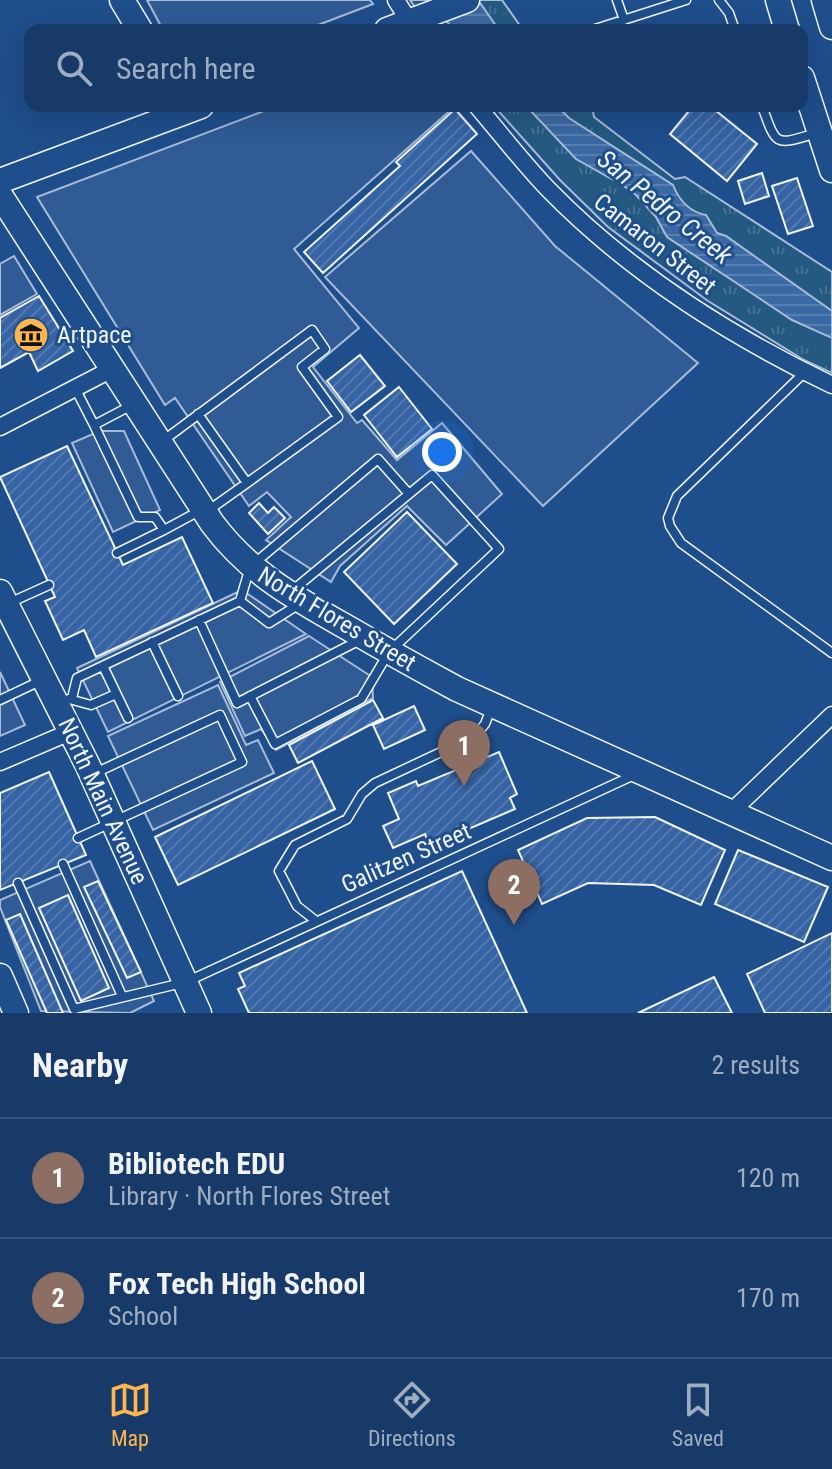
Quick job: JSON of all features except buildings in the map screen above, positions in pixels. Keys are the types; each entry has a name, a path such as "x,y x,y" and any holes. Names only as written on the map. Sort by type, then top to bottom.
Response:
{"main road":[{"path":"122,0 136,24"},
{"path":"409,24 467,0"},
{"path":"778,0 785,24"},
{"path":"824,0 832,27"},
{"path":"808,97 832,170"},
{"path":"0,181 185,112"},
{"name":"North Flores Street","path":"0,195 204,511 229,547 250,567 364,638 492,706 832,858"},
{"name":"North Main Avenue","path":"3,598 44,679 64,701 70,732 186,982 195,1012"},
{"path":"0,976 16,1013"}],"street":[{"path":"396,0 402,24"},
{"name":"Camaron Street","path":"482,112 548,189 604,240 722,325 832,385"},
{"path":"0,427 112,369"},
{"path":"731,812 832,715"},
{"path":"0,762 70,732"}],"lane":[{"path":"617,0 624,20"},
{"path":"611,24 686,0"},
{"path":"719,0 733,24"},
{"path":"764,112 772,135 779,141 819,132"},
{"path":"117,553 204,511 338,417 302,367 325,349 312,330 160,443"},
{"path":"805,372 677,496 668,518 681,543 832,653"},
{"path":"75,388 138,517 155,517 164,530"},
{"path":"94,425 134,403"},
{"path":"198,414 247,483"},
{"path":"116,694 91,705 64,701 77,678 240,601 250,567 378,459 409,494"},
{"path":"240,601 269,623 432,475 499,549 389,652 361,699 275,744 250,696"},
{"path":"3,598 49,585"},
{"path":"199,620 237,703 364,638"},
{"path":"152,642 178,696"},
{"path":"103,666 128,718"},
{"path":"0,700 44,679"},
{"path":"316,921 297,906 279,871 295,845 347,819 362,794 375,783 475,736 485,724 492,706"},
{"path":"78,838 242,762 220,715 92,774"},
{"name":"Galitzen Street","path":"18,883 74,1009 186,982 642,772"},
{"path":"63,864 122,996"}],"green space":[{"path":"410,0 502,0 519,24 427,24"},
{"path":"499,112 593,112 594,117 675,179 685,177 832,272 832,373 804,360 708,301 608,227 560,180"}],"shaded area":[{"path":"147,0 370,0 373,4 321,24 160,24"},
{"path":"261,112 448,112 294,249 359,328 313,367 357,423 362,420 397,460 442,423 502,494 446,545 407,506 340,566 331,582 266,540 291,517 267,492 249,506 175,398 165,405 37,197"},
{"path":"471,151 555,246 698,363 543,506 325,277"},
{"path":"14,256 37,294 0,315 0,264"},
{"path":"100,431 124,431 160,510 113,532 72,443"},
{"path":"242,590 306,634 108,732 77,668"},
{"path":"309,636 372,677 373,698 276,750 261,729 245,736 220,682"},
{"path":"0,672 25,725 0,736"},
{"path":"218,685 246,745 258,740 274,773 153,830 108,736"},
{"path":"90,861 154,1001 130,1013 41,1011 0,907 0,900"}],"water":[{"path":"432,0 478,0 495,24 449,24"},
{"name":"San Pedro Creek","path":"532,112 563,112 673,185 686,204 706,215 717,233 726,236 832,311 832,338 792,320 667,237 656,217 636,195 576,159"}],"place":[{"name":"Artpace","path":"31,335"},
{"name":"Bibliotech EDU","path":"464,786"},
{"name":"Fox Tech High School","path":"514,925"}]}
